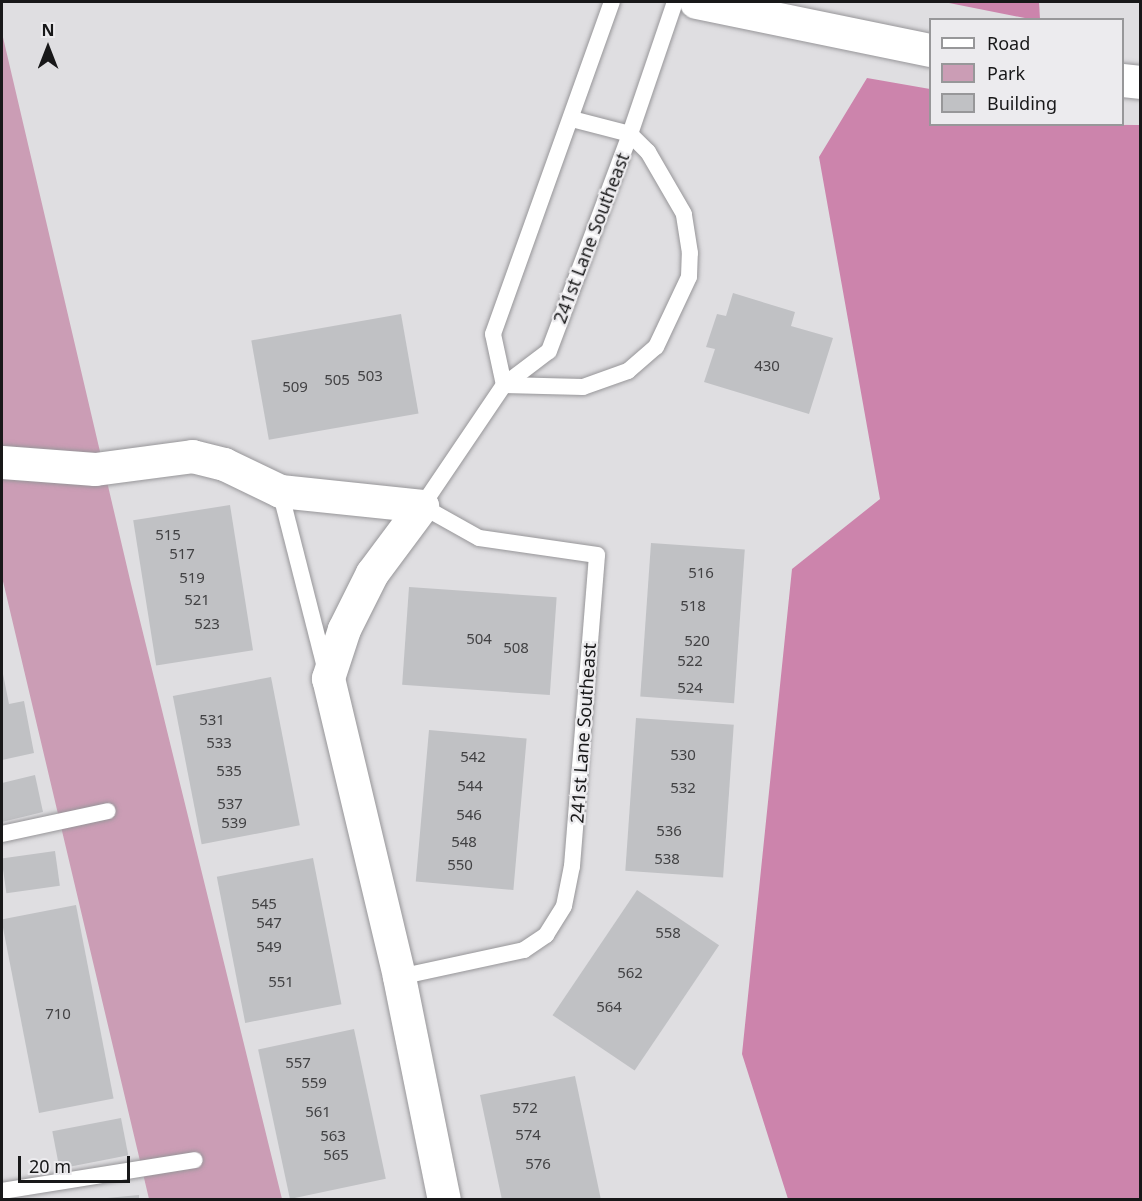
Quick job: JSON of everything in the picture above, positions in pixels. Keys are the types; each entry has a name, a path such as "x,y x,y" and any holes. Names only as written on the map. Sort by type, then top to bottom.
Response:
{"street":[{"path":"696,2 929,50"},
{"path":"1124,80 1140,82"},
{"name":"241st Lane Southeast","path":"2,462 95,469 192,456 224,464 280,491 422,506"},
{"name":"241st Lane Southeast","path":"328,678 344,629 372,573 422,506"},
{"path":"328,678 399,977 444,1200"}],"lane":[{"path":"572,118 630,134 670,183 684,214 690,253 683,297 656,347 628,371 583,387 504,385 493,334 612,2"},
{"name":"241st Lane Southeast","path":"399,977 524,950 546,935 564,906 572,866 597,555 478,538 422,506 504,385 549,351 630,134 675,2"},
{"path":"280,491 328,678"},
{"path":"2,834 108,812"},
{"path":"2,1191 195,1160"}],"green space":[{"path":"2,33 131,584 282,1199 149,1199 2,577"}],"shaded area":[{"path":"944,2 1039,2 1040,18 1025,18"},
{"path":"867,78 929,89 929,126 1140,125 1140,1199 788,1199 742,1054 792,569 880,499 819,157"}],"building":[{"path":"733,293 795,312 791,326 833,338 809,414 704,382 715,349 706,347 717,314 726,316"},
{"path":"401,314 419,413 269,440 251,340"},
{"path":"230,505 253,650 156,666 133,520"},
{"path":"651,543 745,550 734,703 640,697"},
{"path":"409,587 557,597 550,695 402,685"},
{"path":"2,669 9,704 24,701 34,753 2,760"},
{"path":"271,677 300,825 202,844 173,696"},
{"path":"636,718 734,725 723,877 625,871"},
{"path":"429,730 527,739 513,890 416,881"},
{"path":"35,775 43,812 2,822 2,783"},
{"path":"55,851 60,886 6,893 2,858"},
{"path":"313,858 341,1004 245,1023 217,877"},
{"path":"637,890 719,945 635,1071 553,1015"},
{"path":"76,905 114,1098 39,1113 2,919"},
{"path":"354,1029 386,1179 290,1199 258,1049"},
{"path":"575,1076 601,1200 502,1200 480,1095"},
{"path":"121,1118 128,1155 60,1169 52,1131"},
{"path":"139,1195 139,1200 107,1200 107,1198"}]}
